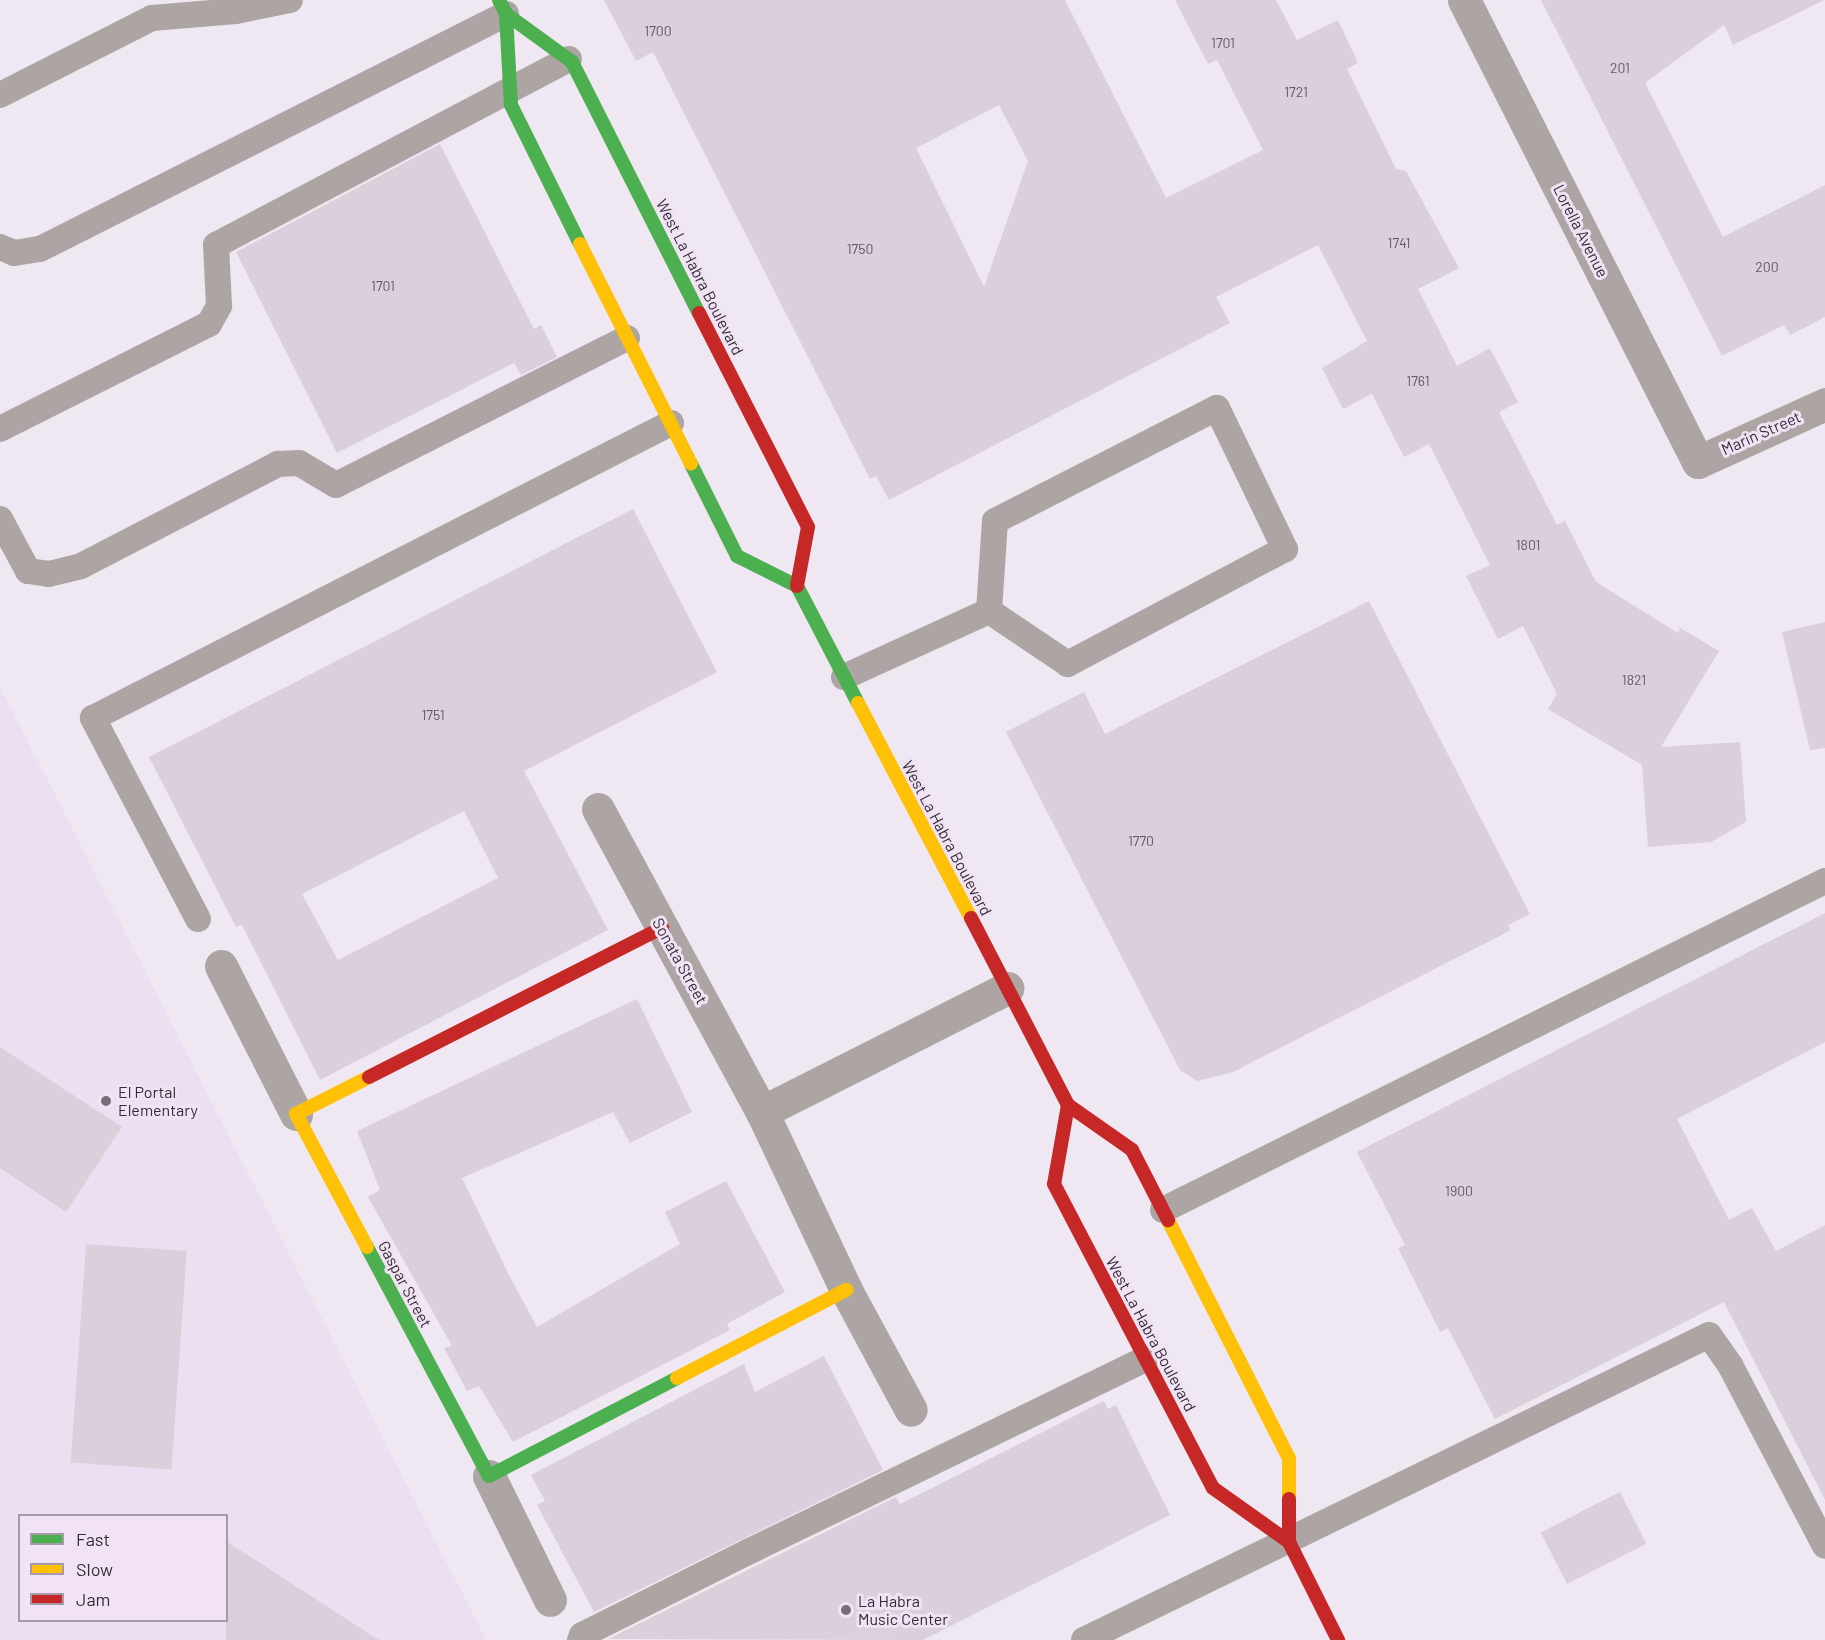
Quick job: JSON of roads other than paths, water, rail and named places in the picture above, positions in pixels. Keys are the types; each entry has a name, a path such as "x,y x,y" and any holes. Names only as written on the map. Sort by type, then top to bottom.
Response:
{"main road":[{"name":"West La Habra Boulevard","path":"502,7 569,59 808,527 797,586 1068,1105 1132,1150 1163,1210 1289,1458 1289,1542 1338,1640"},
{"path":"502,7 511,105 737,556 797,586"},
{"path":"296,1114 662,928"},
{"name":"West La Habra Boulevard","path":"1068,1105 1054,1184 1213,1488 1289,1542"},
{"name":"Gaspar Street","path":"296,1114 489,1476"},
{"path":"489,1476 846,1290"}],"street":[{"name":"Lorella Avenue","path":"1464,0 1698,462"},
{"name":"Marin Street","path":"1698,462 1825,404"},
{"name":"Sonata Street","path":"598,808 762,1112 846,1290 910,1410"},
{"path":"221,966 296,1114"},
{"path":"762,1112 1007,988"},
{"path":"489,1476 550,1600"}],"lane":[{"path":"0,95 152,18 236,11 290,0"},
{"path":"0,247 14,253 40,249 502,7"},
{"path":"0,429 209,324 219,306 216,245 569,59"},
{"path":"0,519 28,571 49,574 81,566 278,464 299,463 336,485 627,338"},
{"path":"1217,408 1285,549 1068,664 988,611 995,521 1217,408"},
{"path":"198,919 93,718 671,423"},
{"path":"844,677 988,611"},
{"path":"1163,1210 1825,881"},
{"path":"1084,1640 1289,1542 1709,1335 1730,1365 1825,1546"},
{"path":"580,1640 582,1635 666,1593 1146,1359"}],"place":[{"name":"El Portal Elementary","path":"106,1101"},
{"name":"La Habra Music Center","path":"846,1610"}]}
